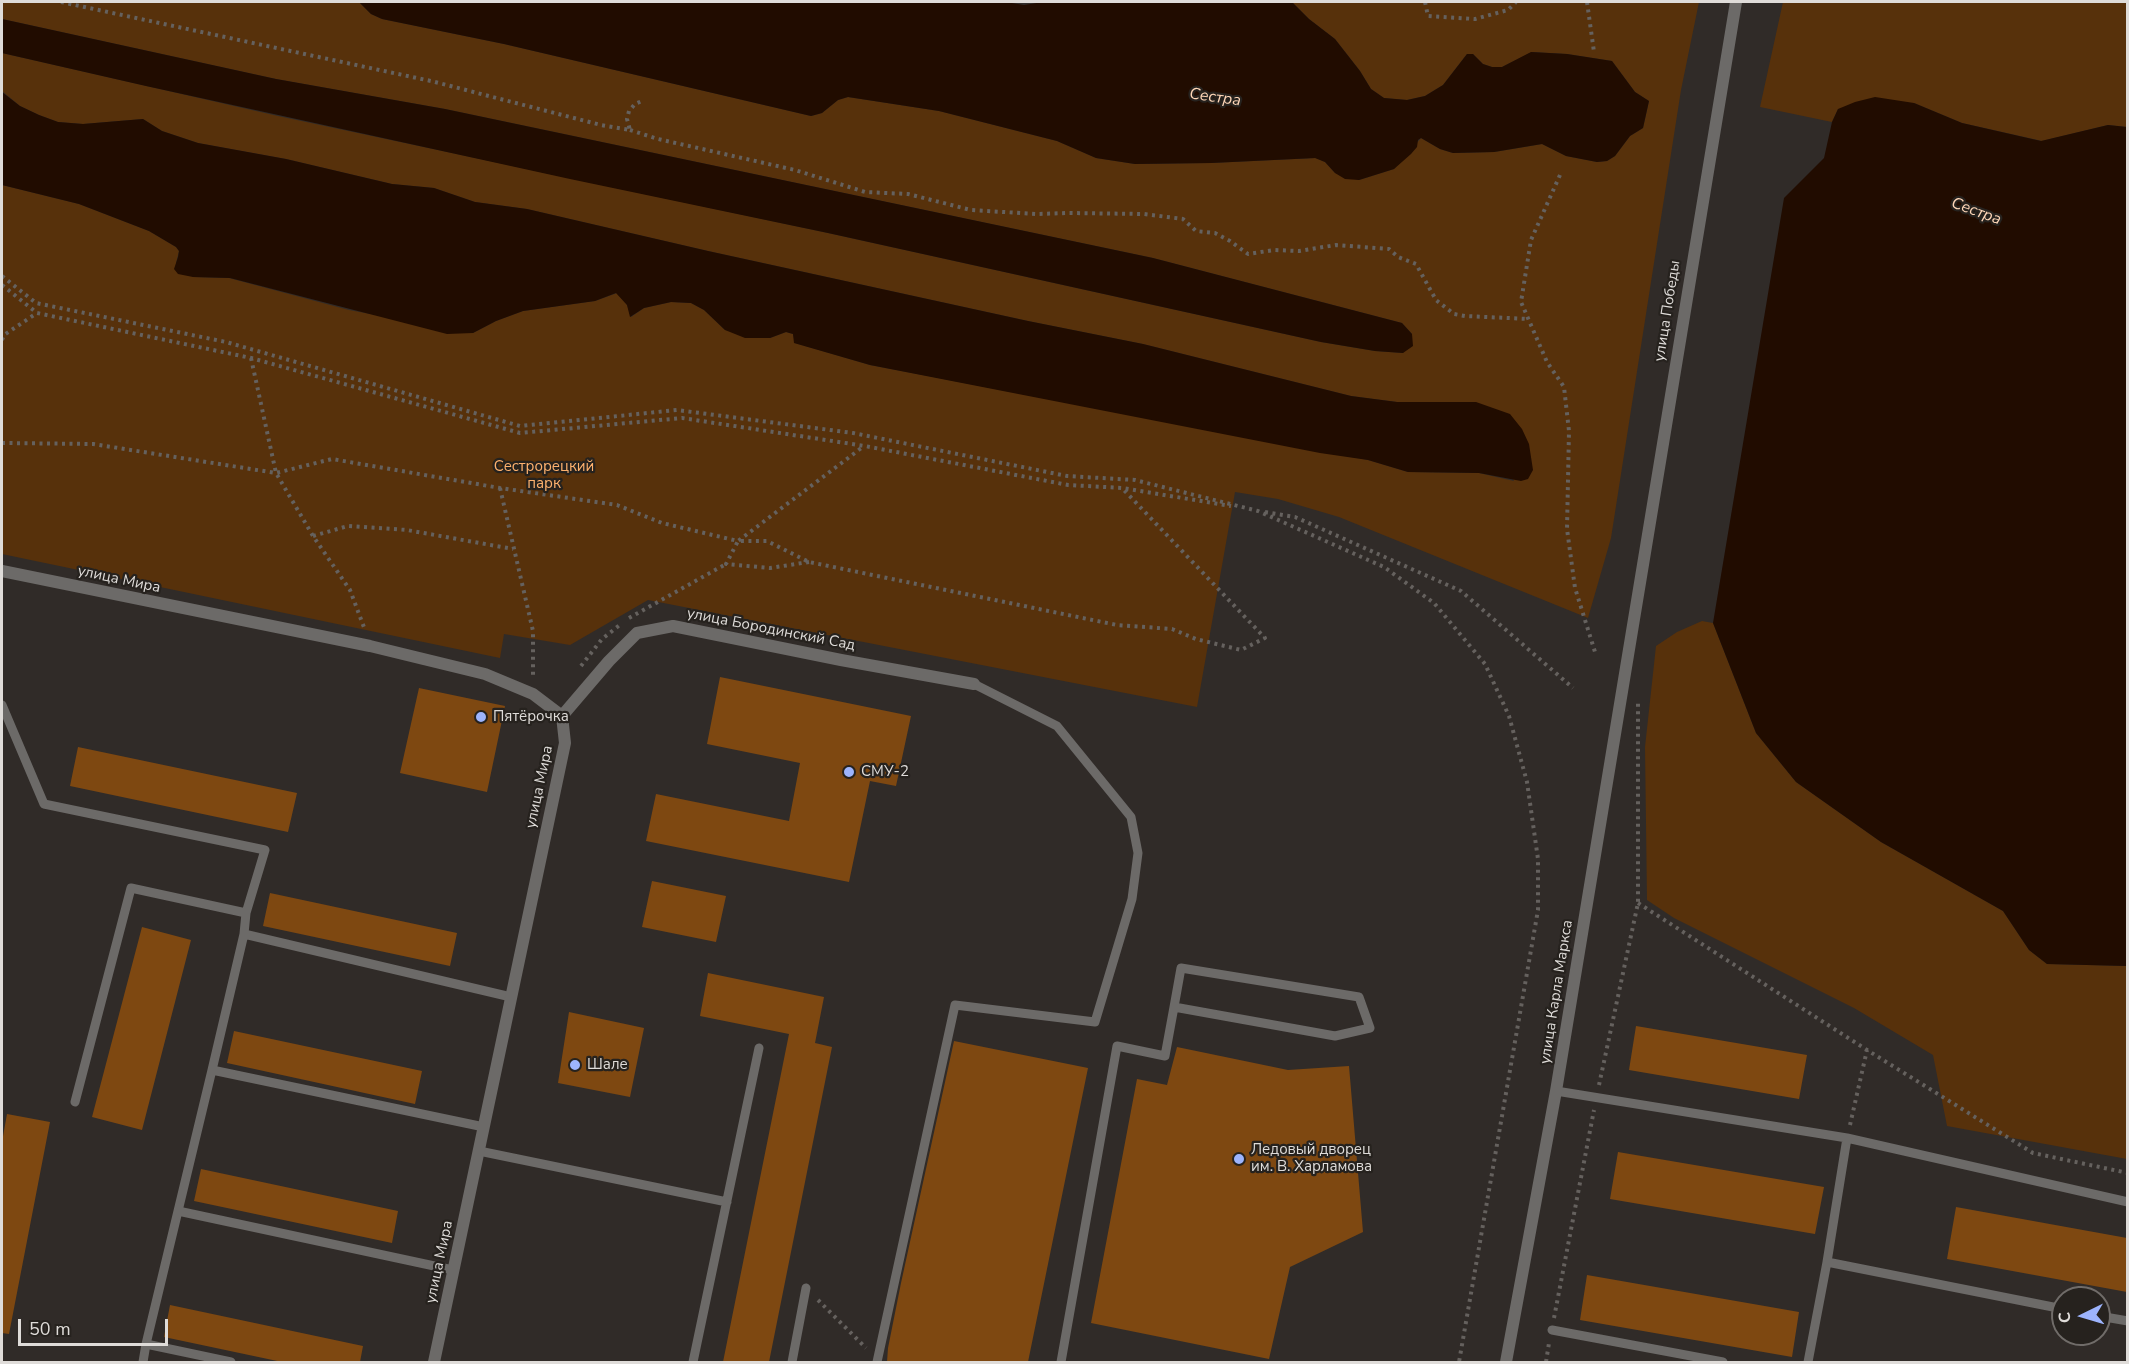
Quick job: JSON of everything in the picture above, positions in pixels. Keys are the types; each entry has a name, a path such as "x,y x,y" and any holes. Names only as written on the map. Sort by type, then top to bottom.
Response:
{"street":[{"name":"улица Победы","path":"1632,626 1736,2"},
{"name":"улица Мира","path":"2,571 370,646 485,674 532,694 562,716 565,743 434,1362"},
{"name":"улица Бородинский Сад","path":"562,716 609,661 637,633 673,626 974,684"},
{"name":"улица Карла Маркса","path":"1506,1362 1557,1091 1632,626"}],"lane":[{"path":"877,1361 955,1005 1095,1022 1132,899 1138,853 1131,817 1057,726 974,684"},
{"path":"2,705 44,804 266,850 246,914 244,934 143,1362"},
{"path":"75,1102 130,888 246,914"},
{"path":"244,934 511,997"},
{"path":"1061,1362 1117,1046 1165,1056 1181,968 1359,997 1370,1028 1335,1036 1174,1007"},
{"path":"693,1362 759,1048"},
{"path":"212,1070 484,1127"},
{"path":"1557,1091 1847,1138 2127,1202"},
{"path":"1808,1362 1847,1138"},
{"path":"478,1151 727,1202"},
{"path":"178,1211 453,1270"},
{"path":"1827,1262 2051,1306"},
{"path":"792,1362 806,1288"},
{"path":"2111,1318 2127,1321"},
{"path":"1552,1329 1723,1362"},
{"path":"146,1344 231,1362"}],"path":[{"path":"61,2 421,79 601,125 630,129 658,139 795,170 865,192 908,194 971,210 1036,214 1124,213 1183,219 1196,231 1215,233 1248,254 1274,250 1299,251 1336,245 1389,249 1398,257 1416,264 1436,300 1454,314 1529,319"},
{"path":"1425,2 1428,16 1475,20 1508,10 1516,2"},
{"path":"1587,2 1594,52"},
{"path":"630,129 627,119 629,111 635,104 642,101"},
{"path":"1560,175 1531,240 1521,302 1546,362 1564,387 1569,431 1567,529 1575,588 1595,652"},
{"path":"2,276 36,303 226,342 520,426 677,411 853,433 1067,476 1135,480 1258,511 1384,567 1434,603 1485,664 1509,716 1527,782 1538,859 1538,910 1460,1362"},
{"path":"2,285 38,313 251,358 520,434 682,418 865,446 1068,485 1122,489 1295,517 1461,591 1573,688"},
{"path":"2,340 4,335 38,313"},
{"path":"251,358 276,473 313,536 350,590 370,646"},
{"path":"2,443 93,444 276,473 332,459 500,488 617,505 662,523 738,541 767,541 808,562 1117,625 1172,629 1196,639 1241,650 1264,638 1122,489"},
{"path":"808,562 770,568 726,564 738,541 865,446"},
{"path":"500,488 533,631 532,694"},
{"path":"313,536 348,526 407,530 513,549"},
{"path":"1546,1362 1596,1098 1638,903 1638,702"},
{"path":"1638,903 2033,1153 2127,1173"},
{"path":"1847,1138 1867,1050"},
{"path":"806,1288 877,1361"}],"green space":[{"name":"Сестрорецкий парк","path":"2,2 359,2 371,14 382,19 504,44 811,116 822,113 838,100 848,97 939,111 1057,141 1096,158 1135,164 1316,158 1325,162 1335,173 1359,180 1394,169 1421,138 1440,149 1453,153 1494,152 1542,144 1566,156 1597,162 1607,161 1615,156 1630,136 1643,128 1649,101 1635,92 1612,61 1567,54 1532,52 1502,67 1483,64 1473,54 1467,54 1443,85 1425,96 1407,100 1384,98 1371,89 1335,39 1292,2 1699,2 1681,90 1611,538 1588,618 1339,517 1278,499 1235,492 1197,707 648,600 570,645 504,634 500,658 2,554 2,185 79,204 149,231 176,247 179,251 176,263 193,277 229,278 349,310 473,333 523,311 595,301 617,293 627,305 631,317 644,308 671,302 691,303 704,310 725,330 770,338 786,332 793,334 795,343 870,365 1368,460 1408,472 1479,473 1514,481 1476,402 1397,402 1351,396 1143,344 708,251 527,209 475,202 434,188 392,184 286,159 198,143 162,131 143,119 83,124 58,122 20,106 2,91 2,53 278,116 828,233 1321,342 1403,353 1412,334 1402,323 1153,258 445,109 276,79 2,19"},
{"path":"1783,2 2127,2 2127,127 2108,125 2042,141 1962,123 1914,103 1838,109 1832,122 1760,107"},
{"path":"1702,621 1713,623 1756,733 1796,782 1881,842 2003,911 2029,950 2047,964 2127,966 2127,1159 1947,1126 1933,1055 1854,1008 1674,918 1647,900 1645,747 1656,646 1677,632"}],"water":[{"name":"Сестра","path":"359,2 1006,2 1024,5 1043,2 1292,2 1335,39 1371,89 1384,98 1407,100 1425,96 1443,85 1467,54 1473,54 1483,64 1502,67 1531,52 1567,54 1612,61 1635,92 1649,101 1643,128 1630,136 1615,156 1607,161 1597,162 1566,156 1542,144 1494,152 1453,153 1440,149 1421,138 1411,154 1394,169 1359,180 1345,179 1335,173 1325,162 1315,158 1135,164 1096,158 1057,141 939,111 848,97 838,100 822,113 811,116 504,44 382,19 371,14"},
{"path":"2,19 276,79 445,109 1153,258 1402,323 1412,334 1413,346 1403,353 1321,342 2,53"},
{"path":"2,92 20,106 58,122 83,124 143,119 162,131 198,143 286,159 392,184 434,188 475,202 527,209 708,251 1143,344 1351,396 1397,402 1476,402 1510,414 1522,429 1529,444 1533,470 1528,479 1521,481 1479,473 1408,472 1368,460 1320,453 870,365 794,343 793,334 786,332 770,338 745,338 725,330 704,310 691,303 671,302 644,308 630,317 627,305 616,293 595,301 523,311 473,333 447,334 230,278 193,277 178,274 174,269 179,251 149,231 79,204 2,185"},
{"name":"Сестра","path":"1875,97 1914,103 1962,123 2041,141 2108,125 2127,127 2127,966 2047,964 2029,950 2003,911 1881,842 1796,782 1756,733 1713,623 1784,198 1824,158 1832,122 1838,109"}],"building":[{"name":"СМУ-2","path":"720,677 911,716 896,786 870,781 849,882 646,841 656,794 789,821 800,763 707,744"},
{"path":"419,688 505,706 487,792 400,773"},
{"path":"78,747 297,793 288,832 70,786"},
{"path":"652,881 726,896 716,942 642,927"},
{"path":"270,893 457,933 450,966 263,926"},
{"path":"142,927 191,940 142,1130 92,1117"},
{"path":"708,973 824,997 815,1043 832,1047 769,1362 723,1362 789,1034 700,1016"},
{"path":"569,1012 644,1028 630,1097 558,1083"},
{"path":"1636,1026 1807,1055 1799,1099 1629,1070"},
{"path":"234,1031 422,1071 415,1104 227,1063"},
{"path":"954,1041 1088,1068 1028,1362 887,1362 901,1283"},
{"name":"Ледовый дворец им. В. Харламова","path":"1177,1047 1288,1070 1349,1066 1363,1232 1290,1267 1269,1359 1091,1323 1137,1079 1167,1085"},
{"path":"7,1114 50,1122 9,1334 2,1333 2,1142"},
{"path":"1618,1152 1824,1187 1815,1234 1610,1199"},
{"path":"201,1169 398,1211 392,1243 194,1201"},
{"path":"1956,1207 2127,1238 2127,1292 2111,1289 2111,1286 2094,1286 1947,1259"},
{"path":"1587,1275 1799,1312 1792,1357 1580,1320"},
{"path":"170,1305 363,1346 360,1362 282,1362 164,1337"}],"place":[{"name":"Пятёрочка","path":"481,717"},
{"name":"СМУ-2","path":"849,772"},
{"name":"Шале","path":"575,1065"},
{"name":"Ледовый дворец им. В. Харламова","path":"1239,1159"}]}
